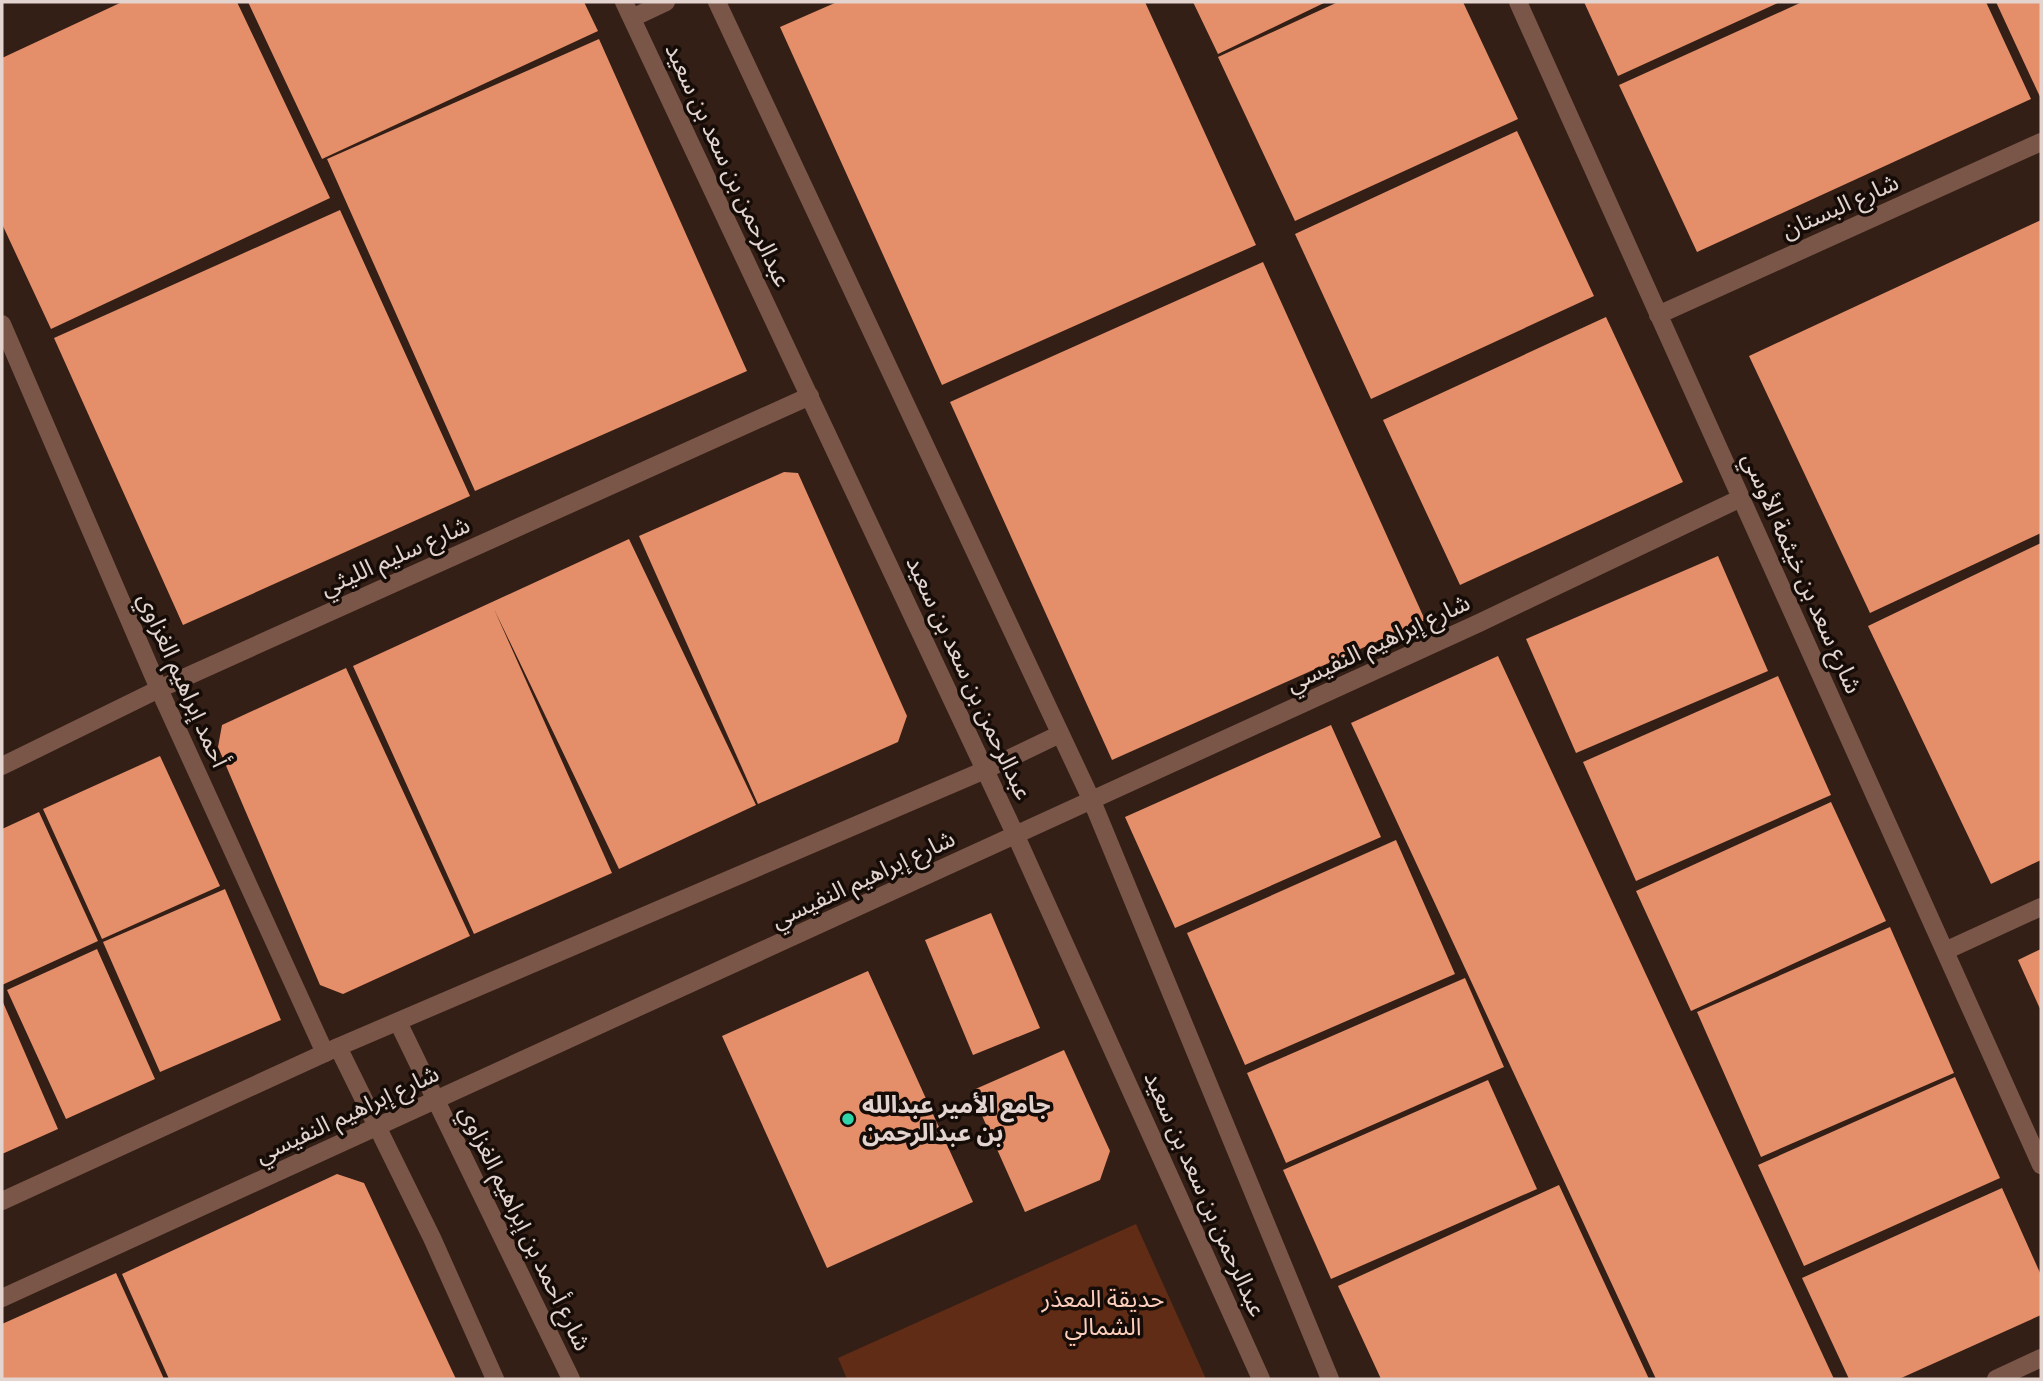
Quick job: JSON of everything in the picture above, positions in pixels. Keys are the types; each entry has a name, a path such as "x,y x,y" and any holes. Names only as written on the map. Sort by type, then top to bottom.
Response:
{"street":[{"path":"628,10 666,2"},
{"name":"عبدالرحمن بن سعد بن سعيد","path":"717,2 1091,801 1330,1379"},
{"name":"شارع سعد بن خيثمة الأوسي","path":"1518,2 2041,1166"},
{"name":"عبدالرحمن بن سعد بن سعيد","path":"628,10 1016,836 1261,1379"},
{"name":"شارع البستان","path":"1658,314 2041,142"},
{"name":"أحمد إبراهيم الغزاوي","path":"2,324 159,688 332,1050"},
{"name":"شارع سليم الليثي","path":"2,765 159,688 810,396"},
{"name":"شارع إبراهيم النفيسي","path":"2,1298 1016,836 1479,623 1741,498"},
{"name":"شارع إبراهيم النفيسي","path":"2,1201 332,1050 985,770 1060,734"},
{"path":"1945,951 2041,907"},
{"name":"شارع أحمد بن إبراهيم الغزاوي","path":"398,1022 571,1379"},
{"path":"332,1050 378,1127 432,1238 495,1379"},
{"path":"1996,1379 2041,1359"}],"green space":[{"name":"حديقة المعذر الشمالي","path":"1136,1224 1206,1379 847,1379 838,1358"}],"building":[{"path":"122,2 237,2 330,198 51,329 2,224 2,58"},
{"path":"248,2 584,2 598,31 322,159"},
{"path":"837,2 1145,2 1256,245 942,385 780,27"},
{"path":"1193,2 1326,2 1218,54"},
{"path":"1338,2 1463,2 1518,119 1295,221 1218,57"},
{"path":"1584,2 1780,2 1618,76"},
{"path":"1802,2 1986,2 2031,99 1697,252 1619,85"},
{"path":"1996,2 2041,2 2041,99"},
{"path":"599,39 747,371 475,491 327,159"},
{"path":"1517,131 1594,296 1371,399 1295,234"},
{"path":"340,210 470,496 183,625 54,338"},
{"path":"2041,220 2041,533 1870,613 1749,356"},
{"path":"1263,262 1425,620 1112,760 950,402"},
{"path":"1606,317 1683,482 1460,585 1383,420"},
{"path":"784,472 798,473 907,716 898,742 758,804 639,536"},
{"path":"629,539 756,805 619,869 494,609 612,873 474,934 353,666"},
{"path":"2041,543 2041,860 1991,884 1868,626"},
{"path":"1718,556 1768,671 1576,753 1526,639"},
{"path":"1498,656 1834,1379 1656,1379 1351,723"},
{"path":"346,668 470,936 343,994 320,985 218,747 222,725"},
{"path":"1778,676 1831,795 1636,881 1583,762"},
{"path":"1331,725 1381,837 1175,928 1125,817"},
{"path":"160,756 220,886 102,939 43,809"},
{"path":"1831,802 1886,921 1691,1011 1636,891"},
{"path":"39,812 98,941 2,985 2,829"},
{"path":"1396,840 1455,974 1245,1065 1187,933"},
{"path":"225,889 281,1020 160,1072 103,942"},
{"path":"991,913 1040,1028 973,1055 925,940"},
{"path":"1890,927 1954,1073 1761,1157 1697,1012"},
{"path":"97,949 155,1079 66,1119 7,990"},
{"path":"2041,949 2041,1011 2018,960"},
{"name":"جامع الأمير عبدالله بن عبدالرحمن","path":"868,971 973,1202 827,1268 722,1036"},
{"path":"1465,978 1504,1067 1286,1163 1247,1073"},
{"path":"2,1000 58,1129 2,1154"},
{"path":"1064,1050 1110,1151 1100,1180 1025,1212 971,1091"},
{"path":"1955,1077 2000,1178 1804,1266 1758,1165"},
{"path":"1488,1080 1537,1189 1331,1279 1283,1170"},
{"path":"337,1174 364,1183 456,1379 169,1379 122,1274"},
{"path":"1559,1185 1649,1379 1381,1379 1338,1286"},
{"path":"2002,1188 2041,1275 2041,1315 1899,1379 1849,1379 1802,1278"},
{"path":"116,1273 164,1379 2,1379 2,1324"}],"place":[{"name":"جامع الأمير عبدالله بن عبدالرحمن","path":"848,1119"}]}
